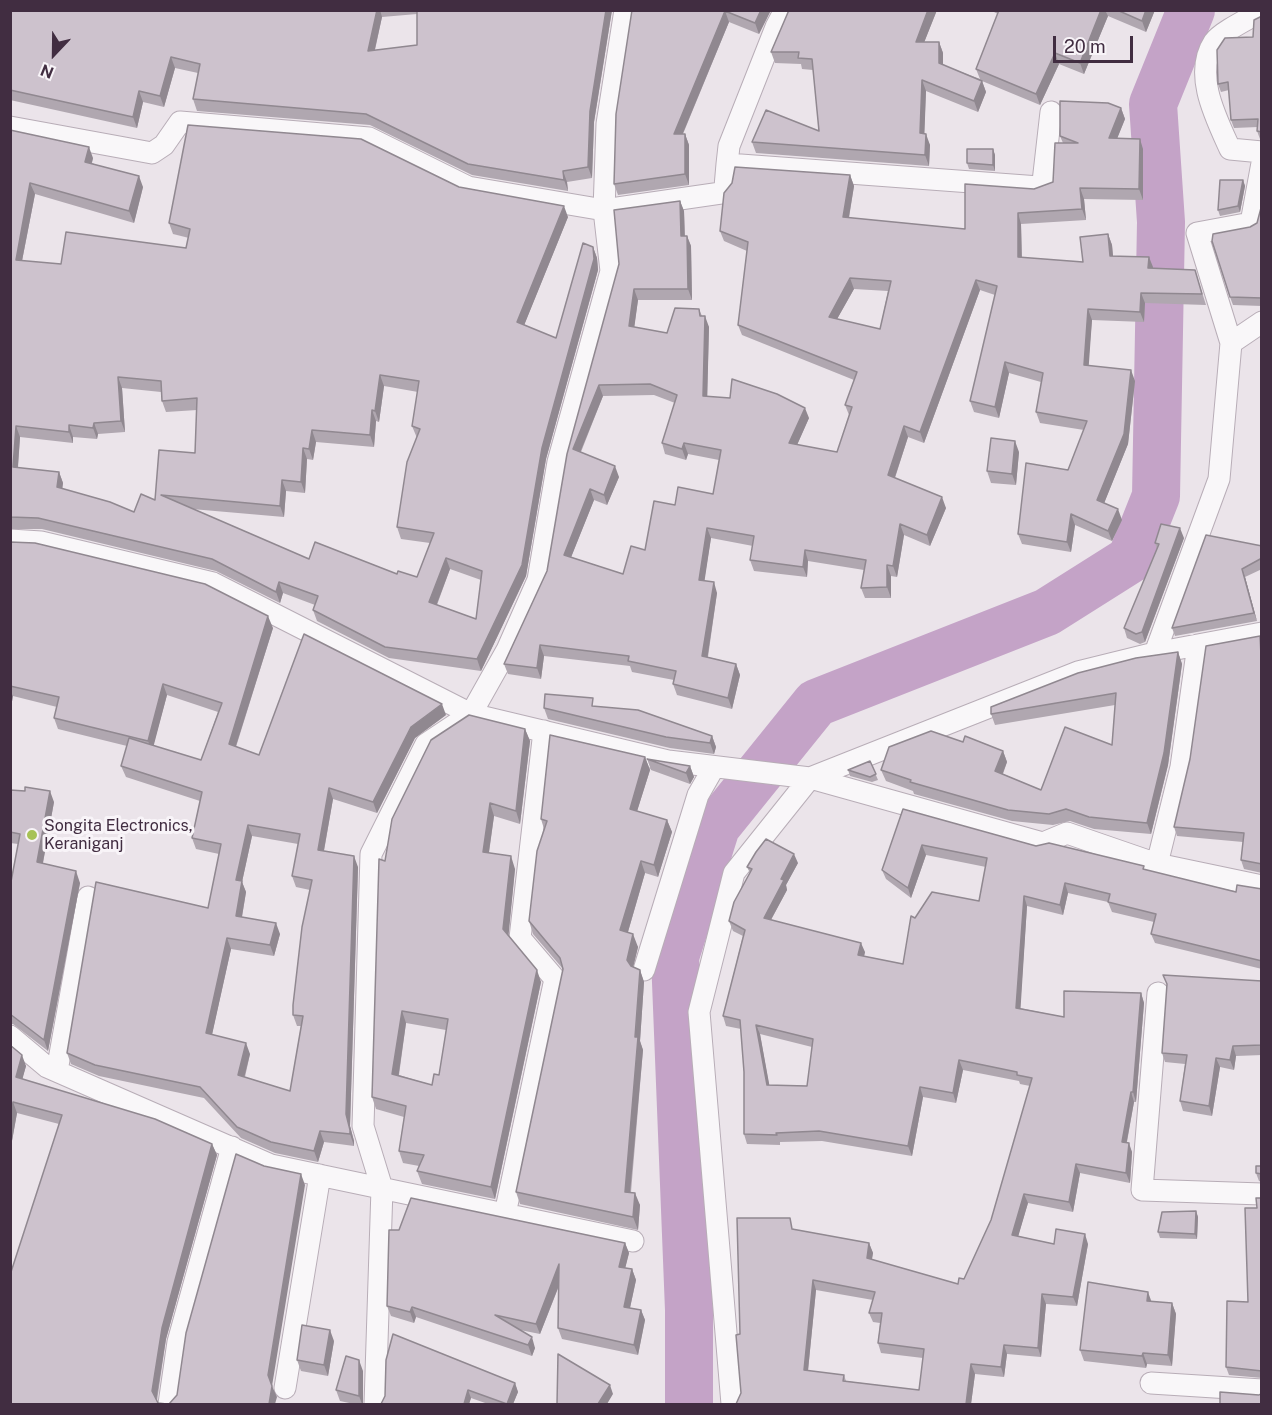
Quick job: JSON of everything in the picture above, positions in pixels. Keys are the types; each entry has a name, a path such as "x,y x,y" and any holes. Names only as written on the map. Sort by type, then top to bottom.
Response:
{"street":[{"path":"375,1404 382,1188 363,1126 370,854 426,744 471,714 507,650 538,580 558,462 611,271 604,210 607,124 625,10"},
{"path":"10,128 152,153 164,145 180,122 369,138 468,187 604,210 721,193 725,187 733,136 776,27 785,10"},
{"path":"1262,11 1215,41 1203,71 1219,125 1230,149 1262,152"},
{"path":"727,164 1039,187 1043,182 1050,112"},
{"path":"1155,653 1220,479 1230,344 1197,233 1251,223 1262,162"},
{"path":"1230,344 1262,322"},
{"path":"10,540 41,542 213,583 471,714 668,761 810,778 1043,843 1067,833 1157,864 1262,886"},
{"path":"732,1404 699,1012 735,873 810,778 1078,672 1155,653 1262,633"},
{"path":"1157,864 1181,767 1198,645"},
{"path":"506,1214 555,979 520,938 544,731"},
{"path":"644,970 698,795 714,766"},
{"path":"57,1071 88,897"},
{"path":"1158,993 1142,1190 1262,1194"},
{"path":"10,1036 47,1067 271,1165 633,1241"},
{"path":"169,1404 178,1342 232,1147"},
{"path":"285,1388 320,1175"},
{"path":"1151,1383 1262,1390"}],"building":[{"path":"10,10 377,10 368,51 417,45 417,10 606,10 590,111 588,167 563,171 564,180 468,164 366,114 193,99 200,64 171,57 160,96 139,91 133,117 10,90"},
{"path":"632,10 761,10 755,23 725,11 674,134 685,134 685,174 614,184 616,114"},
{"path":"789,10 928,10 916,42 939,42 939,63 982,81 974,101 922,80 920,133 926,134 925,155 752,142 766,110 819,131 812,59 798,58 799,52 771,52"},
{"path":"999,10 1101,10 1080,63 1055,53 1036,94 976,69"},
{"path":"1117,10 1146,10 1142,21"},
{"path":"1262,16 1262,132 1257,131 1258,119 1231,120 1228,82 1218,84 1217,50 1225,38 1253,37 1254,20"},
{"path":"1060,101 1108,103 1121,108 1109,138 1140,139 1139,189 1080,188 1082,209 1018,213 1018,257 1083,262 1080,237 1108,234 1110,256 1149,257 1148,268 1195,270 1202,294 1141,293 1140,312 1088,309 1084,365 1131,370 1124,434 1097,500 1118,509 1108,531 1071,514 1067,542 1018,534 1026,463 1068,470 1087,421 1036,412 1043,373 1005,362 995,407 970,401 997,286 976,280 920,432 904,426 888,475 942,497 927,535 900,524 893,566 887,565 887,587 861,588 866,560 805,550 803,567 750,560 754,536 707,528 699,580 714,582 702,656 736,664 728,698 673,684 676,671 628,661 629,656 540,645 537,668 504,664 547,571 567,454 619,264 614,210 680,201 681,236 687,236 688,289 634,289 629,326 667,333 675,308 699,309 700,316 705,316 703,396 730,398 732,379 777,394 805,408 789,443 837,452 852,407 845,405 857,372 738,325 748,242 720,231 724,193 732,183 735,167 850,175 843,217 965,229 965,184 1034,189 1053,182 1055,143 1078,143 1060,136","holes":["850,278 891,281 880,329 829,317","650,384 677,395 662,443 682,449 684,443 721,450 713,494 678,487 675,505 654,501 645,550 631,546 623,574 564,555 590,489 604,495 615,466 573,449 599,385"]},
{"path":"188,125 361,139 459,187 564,206 517,322 556,338 583,243 593,247 594,259 542,448 522,565 477,659 385,647 313,610 318,596 279,582 276,592 212,559 38,518 10,517 10,130 89,147 85,162 139,176 129,211 30,183 16,260 61,264 66,232 186,248 190,229 169,223","holes":["380,375 419,381 412,426 420,429 407,462 397,527 434,533 417,577 398,571 397,574 315,542 309,559 161,495 280,506 282,480 301,482 303,448 309,449 312,430 370,435 372,410 375,411","118,377 161,381 162,401 197,398 195,453 159,450 155,500 141,494 134,512 110,502 57,487 59,472 13,467 16,426 69,432 69,425 93,428 94,423 121,421","446,558 482,571 476,619 429,602"]},
{"path":"967,149 993,149 993,165 967,163"},
{"path":"1220,180 1243,180 1238,206 1218,210"},
{"path":"1262,204 1262,298 1230,297 1212,241 1213,234 1250,227 1257,223"},
{"path":"991,438 1015,441 1012,474 987,471"},
{"path":"1161,524 1180,528 1142,632 1136,634 1124,628 1159,544 1155,543"},
{"path":"1206,535 1262,546 1262,558 1242,569 1254,613 1172,628"},
{"path":"10,542 35,543 205,584 268,616 229,744 259,755 304,634 442,704 411,727 373,802 329,788 318,850 354,856 346,1114 350,1134 320,1131 314,1151 271,1142 237,1127 200,1087 95,1065 67,1053 96,882 208,908 221,844 192,838 202,792 121,766 129,738 201,760 222,703 163,684 148,741 54,718 59,697 10,686","holes":["248,825 300,834 292,876 312,880 302,927 293,1005 293,1015 303,1016 290,1091 238,1075 246,1043 206,1033 227,938 270,945 276,923 236,916 242,881 236,880"]},
{"path":"1260,636 1262,864 1241,860 1244,833 1174,827 1190,759 1206,646"},
{"path":"1178,652 1164,753 1147,823 1089,817 1066,809 1049,814 1008,810 910,782 911,780 881,770 889,747 931,731 963,742 965,736 1003,751 995,771 1041,790 1065,727 1112,745 1116,693 991,714 991,707 1078,673 1136,658"},
{"path":"545,694 593,698 592,706 638,710 712,736 710,743 666,737 544,708"},
{"path":"469,715 525,729 516,811 490,803 483,852 511,856 503,929 537,970 491,1187 417,1171 424,1155 399,1151 406,1106 372,1097 379,859 385,861 392,819 431,740","holes":["402,1011 448,1019 439,1075 434,1074 432,1085 392,1074"]},
{"path":"550,735 645,757 630,809 667,820 654,865 641,861 620,930 633,934 627,960 631,966 640,970 635,1037 638,1037 625,1192 635,1193 633,1217 516,1192 563,969 560,958 529,921 537,851 547,821 541,819"},
{"path":"647,759 690,766 686,773"},
{"path":"870,761 876,774 870,777 848,770"},
{"path":"25,787 50,791 37,862 76,871 44,1040 10,1014 10,887 20,834 10,832 10,790 25,791"},
{"path":"903,809 1036,846 1049,843 1144,866 1143,869 1236,892 1237,885 1262,889 1262,961 1151,934 1156,914 1108,902 1110,894 1065,883 1060,905 1024,896 1016,1008 1064,1017 1064,991 1141,993 1133,1092 1131,1092 1122,1142 1129,1143 1126,1173 1076,1164 1069,1202 1024,1194 1012,1235 1054,1244 1056,1229 1085,1234 1073,1297 1042,1294 1038,1348 1004,1345 1001,1367 971,1364 966,1404 736,1404 741,1393 736,1335 740,1334 737,1218 790,1218 792,1229 869,1243 867,1258 958,1284 959,1278 964,1279 991,1220 1032,1078 1017,1075 1017,1072 959,1060 953,1093 920,1087 908,1146 819,1131 776,1133 777,1135 744,1134 744,1072 740,1020 723,1016 745,930 729,921 734,902 752,869 747,867 766,839 794,854 781,879 784,880 764,918 861,943 858,955 903,964 911,916 915,918 932,892 979,901 987,858 922,845 908,888 882,870","holes":["756,1025 813,1039 807,1086 767,1085","813,1280 875,1292 869,1313 882,1313 878,1343 924,1349 919,1390 843,1381 844,1375 804,1370"]},
{"path":"1163,975 1262,981 1262,1045 1233,1046 1230,1060 1216,1058 1209,1106 1180,1101 1187,1055 1162,1053 1167,984"},
{"path":"10,1045 22,1055 16,1077 155,1119 212,1144 162,1328 152,1391 158,1403 167,1404 10,1404 10,1275 62,1115 13,1102 10,1118"},
{"path":"236,1154 264,1166 301,1174 268,1375 272,1386 269,1404 169,1404 177,1395 186,1333"},
{"path":"1256,1166 1262,1166 1262,1174 1256,1173"},
{"path":"411,1198 625,1243 619,1267 632,1269 624,1307 641,1310 634,1345 558,1328 559,1264 536,1324 495,1315 532,1337 528,1345 412,1307 410,1312 387,1306 389,1230 399,1230"},
{"path":"1256,1198 1262,1198 1262,1371 1226,1367 1227,1301 1248,1302 1245,1208 1257,1208"},
{"path":"1196,1211 1195,1234 1158,1232 1162,1212"},
{"path":"1088,1282 1148,1292 1147,1301 1172,1303 1168,1355 1143,1353 1142,1356 1080,1350"},
{"path":"302,1325 330,1330 324,1365 297,1360"},
{"path":"393,1334 515,1383 507,1404 468,1390 464,1404 381,1404 385,1396 386,1360"},
{"path":"558,1354 610,1385 598,1404 557,1404"},
{"path":"346,1356 359,1360 359,1396 336,1390"},
{"path":"1220,1392 1259,1395 1262,1393 1262,1404 1220,1404"}],"waterway":[{"path":"689,1404 689,1310 675,957 716,827 816,703 1047,612 1131,559 1156,496 1161,222 1153,104 1191,10"}],"place":[{"name":"Songita Electronics, Keraniganj","path":"32,835"}]}
